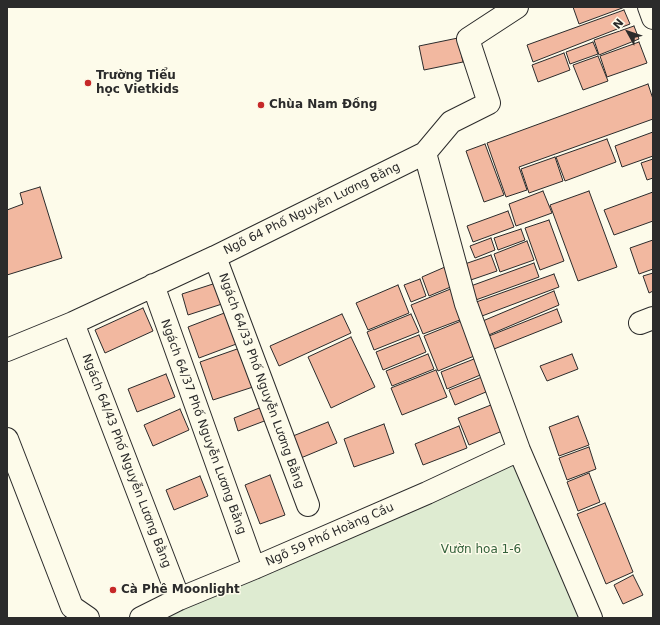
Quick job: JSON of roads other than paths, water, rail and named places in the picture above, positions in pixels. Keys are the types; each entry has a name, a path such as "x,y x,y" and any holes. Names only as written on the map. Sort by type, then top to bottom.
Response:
{"street":[{"name":"Ngõ 64 Phố Nguyễn Lương Bằng","path":"7,350 73,323 215,257 425,153 452,122 489,103 468,39 517,7"},
{"path":"649,7 653,18"},
{"path":"425,153 466,304 519,450 591,618"},
{"name":"Ngách 64/33 Phố Nguyễn Lương Bằng","path":"215,257 308,505"},
{"name":"Ngách 64/37 Phố Nguyễn Lương Bằng","path":"153,286 254,568"},
{"name":"Ngách 64/43 Phố Nguyễn Lương Bằng","path":"73,323 179,599"},
{"path":"7,439 72,606 88,618"},
{"name":"Ngõ 59 Phố Hoàng Cầu","path":"141,618 179,599 427,493 519,450"}],"place":[{"name":"Trường Tiểu học Vietkids","path":"88,83"},
{"name":"Chùa Nam Đồng","path":"261,105"},
{"name":"Cà Phê Moonlight","path":"113,590"}],"park label":[{"name":"Vườn hoa 1-6","path":"481,550"}]}
